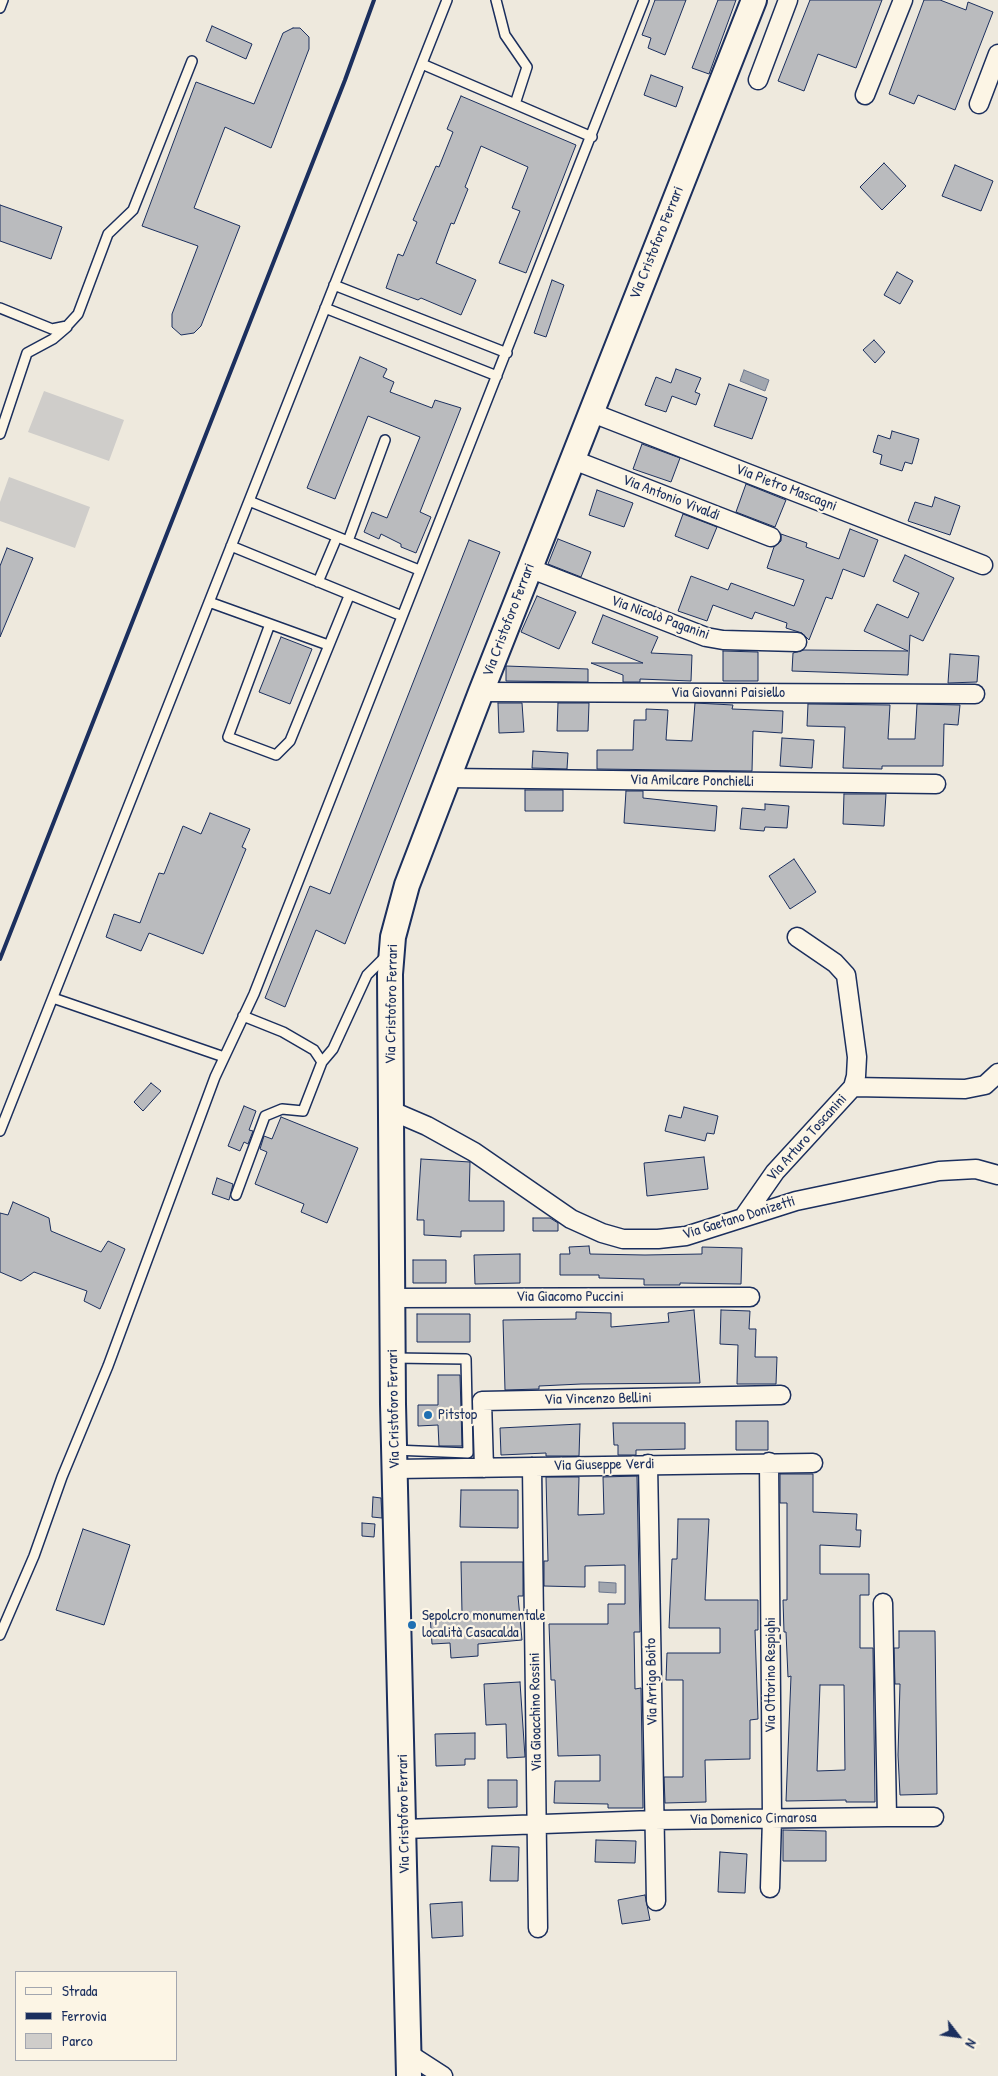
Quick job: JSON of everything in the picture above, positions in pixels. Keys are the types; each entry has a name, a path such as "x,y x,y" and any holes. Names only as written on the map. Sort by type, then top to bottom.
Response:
{"main road":[{"name":"Via Cristoforo Ferrari","path":"409,2065 405,1829 391,1298 391,951 400,906 448,778 590,412 754,0"}],"street":[{"path":"758,80 788,0"},
{"path":"864,95 903,0"},
{"path":"979,104 998,54"},
{"name":"Via Pietro Mascagni","path":"590,412 983,564"},
{"name":"Via Antonio Vivaldi","path":"572,459 771,537"},
{"name":"Via Nicolò Paganini","path":"529,568 706,637 724,640 797,642"},
{"name":"Via Giovanni Paisiello","path":"481,692 974,694"},
{"name":"Via Amilcare Ponchielli","path":"448,778 936,784"},
{"name":"Via Arturo Toscanini","path":"745,1215 774,1172 853,1087 858,1063 846,975 835,963 797,937"},
{"name":"Via Arturo Toscanini","path":"853,1087 965,1089 985,1085 998,1073"},
{"name":"Via Gaetano Donizetti","path":"392,1111 465,1147 571,1220 608,1235 638,1240 680,1237 796,1200 939,1172 969,1169 998,1174"},
{"name":"Via Giacomo Puccini","path":"391,1298 750,1296"},
{"name":"Via Vincenzo Bellini","path":"484,1468 482,1401 780,1395"},
{"name":"Via Giuseppe Verdi","path":"395,1459 484,1468 769,1462 812,1463"},
{"name":"Via Ottorino Respighi","path":"769,1462 772,1818 770,1888"},
{"name":"Via Arrigo Boito","path":"648,1464 656,1901"},
{"name":"Via Gioacchino Rossini","path":"532,1467 538,1928"},
{"path":"884,1603 887,1818"},
{"name":"Via Domenico Cimarosa","path":"405,1829 654,1820 934,1818"},
{"path":"409,2065 443,2076"}],"lane":[{"path":"0,8 3,0"},
{"path":"0,1131 447,0"},
{"path":"496,0 505,35 527,67 515,104"},
{"path":"0,1635 108,1366 224,1057 243,1016 402,616 592,137 644,0"},
{"path":"0,434 27,353 53,339 78,314 108,234 134,210 192,61"},
{"path":"422,64 592,137"},
{"path":"334,285 506,353"},
{"path":"0,308 52,329 67,326"},
{"path":"326,308 497,376"},
{"path":"348,541 385,440"},
{"path":"249,501 419,570"},
{"path":"318,582 336,537"},
{"path":"232,546 349,596 402,616"},
{"path":"270,624 228,737 276,755 290,741 349,596"},
{"path":"209,602 328,645"},
{"path":"236,1195 265,1116 282,1108 302,1111 322,1062 333,1049 366,975 391,951"},
{"path":"53,998 224,1057"},
{"path":"243,1016 283,1032 314,1050 322,1062"},
{"path":"393,1358 466,1359 468,1453 395,1459"}],"green space":[{"path":"44,391 124,420 109,461 28,432"},
{"path":"9,477 90,507 75,548 0,521 0,502"}],"shaded area":[{"path":"744,370 769,380 765,391 740,381"},
{"path":"599,1582 616,1583 616,1593 599,1592"}],"building":[{"path":"655,0 686,0 665,55 648,48 651,38 642,35"},
{"path":"718,0 736,0 709,74 692,68"},
{"path":"810,0 882,0 856,68 818,54 804,91 778,81"},
{"path":"924,0 940,0 966,10 968,2 993,12 955,110 918,95 914,104 889,94"},
{"path":"212,26 252,44 246,59 206,41"},
{"path":"293,28 300,28 309,37 309,49 271,148 225,127 194,208 240,226 201,326 194,333 181,335 172,327 172,314 198,246 142,226 196,82 254,104 283,33"},
{"path":"651,75 683,87 676,107 644,95"},
{"path":"461,96 576,145 526,273 499,263 520,211 512,208 528,167 481,146 465,187 468,189 454,224 451,223 436,263 476,280 461,315 421,298 418,300 386,288 398,254 403,256 417,222 413,220 436,166 439,167 453,132 447,129"},
{"path":"884,163 906,186 882,210 860,187"},
{"path":"955,165 993,181 981,211 942,196"},
{"path":"0,205 62,227 51,259 0,241"},
{"path":"897,272 913,281 900,304 884,295"},
{"path":"552,280 564,285 546,337 534,333"},
{"path":"874,340 885,352 875,363 863,350"},
{"path":"360,357 387,369 383,377 394,382 390,392 432,408 435,400 461,408 420,512 431,517 416,553 401,547 401,544 381,534 379,539 364,532 372,512 387,518 420,437 368,416 335,499 307,488"},
{"path":"676,369 701,378 695,392 700,394 696,405 672,396 666,412 645,405 656,377 671,383"},
{"path":"729,384 767,398 752,439 714,426"},
{"path":"892,431 919,439 912,464 905,462 902,471 880,464 882,455 873,452 878,435 890,439"},
{"path":"642,444 680,458 671,482 633,469"},
{"path":"746,484 786,500 775,527 736,512"},
{"path":"597,490 633,503 624,527 589,515"},
{"path":"935,497 960,506 950,535 908,521 915,502 932,507"},
{"path":"683,514 717,527 708,549 675,536"},
{"path":"850,529 878,540 864,577 843,569 832,599 826,597 809,640 802,633 786,628 787,623 755,612 752,619 713,605 707,621 678,611 691,576 728,590 731,583 794,606 804,580 767,568 774,547 781,541 781,534 807,543 806,547 839,559"},
{"path":"558,539 591,552 581,577 548,564"},
{"path":"469,540 500,552 345,944 316,930 285,1007 265,998 310,886 330,894"},
{"path":"7,548 33,558 0,637 0,566"},
{"path":"905,555 954,578 923,641 910,635 908,675 792,671 793,653 804,650 908,651 864,631 877,604 908,618 919,593 893,581"},
{"path":"537,596 576,612 559,649 521,632"},
{"path":"603,615 658,637 651,653 692,655 691,681 640,679 640,682 623,682 623,675 591,663 643,663 592,643"},
{"path":"281,637 312,649 290,704 259,692"},
{"path":"723,651 758,652 758,681 723,681"},
{"path":"950,654 979,656 977,682 948,683"},
{"path":"506,666 588,669 588,682 506,681"},
{"path":"498,703 522,703 524,732 499,733"},
{"path":"558,703 589,703 588,731 557,731"},
{"path":"695,703 733,705 732,709 783,711 782,733 753,731 752,771 597,769 597,750 633,750 634,720 646,720 646,709 668,710 666,740 692,741"},
{"path":"808,704 890,705 888,739 915,739 917,704 960,705 958,725 944,724 943,766 882,766 882,769 843,768 845,727 807,726"},
{"path":"782,738 814,740 812,768 780,766"},
{"path":"533,751 568,753 567,769 532,768"},
{"path":"525,790 563,790 563,811 525,811"},
{"path":"626,791 643,791 643,798 717,806 715,831 624,823"},
{"path":"844,794 886,794 884,826 843,824"},
{"path":"765,804 789,806 787,828 765,827 764,831 740,829 742,808 765,810"},
{"path":"210,813 250,829 242,847 246,849 203,954 149,933 141,951 106,937 114,914 140,923 159,873 164,874 183,826 201,834"},
{"path":"794,859 816,892 790,909 769,876"},
{"path":"151,1083 161,1091 143,1111 134,1102"},
{"path":"244,1106 256,1111 249,1130 253,1131 248,1144 244,1142 240,1151 228,1146"},
{"path":"684,1107 718,1116 714,1134 707,1133 705,1141 665,1131 669,1115 681,1118"},
{"path":"281,1117 358,1148 327,1223 301,1212 304,1204 255,1184 267,1152 260,1149 264,1136 272,1139"},
{"path":"704,1157 708,1189 647,1196 644,1163"},
{"path":"421,1159 470,1162 469,1201 504,1201 504,1231 461,1231 461,1237 424,1235 424,1220 417,1220"},
{"path":"217,1178 233,1184 229,1200 212,1194"},
{"path":"13,1202 49,1218 51,1231 101,1252 108,1241 125,1249 100,1309 84,1301 87,1291 34,1272 21,1281 0,1272 0,1213 8,1215"},
{"path":"533,1218 550,1218 558,1223 558,1231 533,1231"},
{"path":"589,1246 590,1254 645,1255 702,1254 702,1247 742,1248 741,1284 680,1283 680,1285 644,1285 644,1279 599,1278 599,1275 560,1275 560,1254 570,1254 569,1247"},
{"path":"520,1254 520,1283 475,1284 474,1255"},
{"path":"413,1260 446,1260 446,1283 413,1283"},
{"path":"694,1310 700,1383 581,1384 539,1386 539,1389 505,1390 503,1320 576,1319 576,1312 611,1313 611,1327 669,1322 668,1313"},
{"path":"721,1310 750,1311 749,1329 756,1329 755,1357 777,1357 776,1384 737,1384 738,1345 720,1344"},
{"path":"417,1314 470,1314 470,1342 417,1342"},
{"path":"438,1375 460,1375 462,1446 439,1446 438,1425 418,1426 418,1405 438,1405"},
{"path":"736,1421 768,1421 768,1450 736,1450"},
{"path":"613,1423 685,1423 685,1449 636,1450 636,1455 618,1455 618,1445 614,1445"},
{"path":"580,1424 579,1456 546,1456 546,1453 501,1455 500,1428"},
{"path":"780,1474 813,1474 813,1512 857,1514 856,1530 861,1530 860,1547 820,1545 820,1574 869,1574 869,1595 860,1595 860,1648 873,1648 875,1802 846,1802 846,1800 786,1801 791,1676 788,1677 783,1600 787,1600 787,1503 780,1503","holes":["820,1685 844,1685 845,1770 817,1771"]},
{"path":"637,1476 640,1632 634,1632 635,1689 641,1688 643,1808 608,1808 608,1804 554,1803 555,1781 600,1781 600,1755 558,1756 555,1680 551,1680 549,1624 608,1624 608,1604 625,1604 625,1565 585,1566 585,1587 544,1586 544,1561 548,1561 546,1477 579,1477 578,1515 604,1514 603,1477"},
{"path":"461,1490 518,1490 518,1528 460,1527"},
{"path":"373,1497 381,1498 382,1518 372,1517"},
{"path":"678,1519 709,1519 705,1600 758,1600 758,1630 755,1630 758,1719 750,1720 750,1759 705,1760 706,1802 665,1803 664,1777 683,1777 683,1680 666,1680 667,1653 720,1653 720,1628 669,1628 672,1559 677,1559"},
{"path":"362,1523 375,1524 374,1537 362,1536"},
{"path":"83,1529 130,1545 104,1625 56,1610"},
{"path":"461,1562 523,1562 523,1596 518,1596 522,1640 478,1644 478,1656 451,1658 450,1643 432,1644 430,1615 462,1613"},
{"path":"899,1631 935,1631 937,1794 900,1795 898,1755 900,1684 895,1684 894,1648 899,1648"},
{"path":"520,1682 525,1757 507,1758 506,1724 486,1725 484,1684"},
{"path":"475,1733 475,1759 465,1759 465,1765 436,1766 435,1734"},
{"path":"488,1780 517,1780 517,1807 488,1808"},
{"path":"783,1830 826,1831 826,1861 783,1861"},
{"path":"596,1840 636,1841 635,1863 595,1862"},
{"path":"492,1846 519,1847 518,1881 490,1881"},
{"path":"720,1852 747,1854 745,1893 718,1892"},
{"path":"645,1895 650,1920 622,1924 618,1900"},
{"path":"462,1902 463,1936 432,1938 430,1904"}],"railway":[{"path":"0,959 345,80 374,0"}],"place":[{"name":"Pitstop","path":"428,1415"},
{"name":"Sepolcro monumentale località Casacalda","path":"412,1625"}]}
